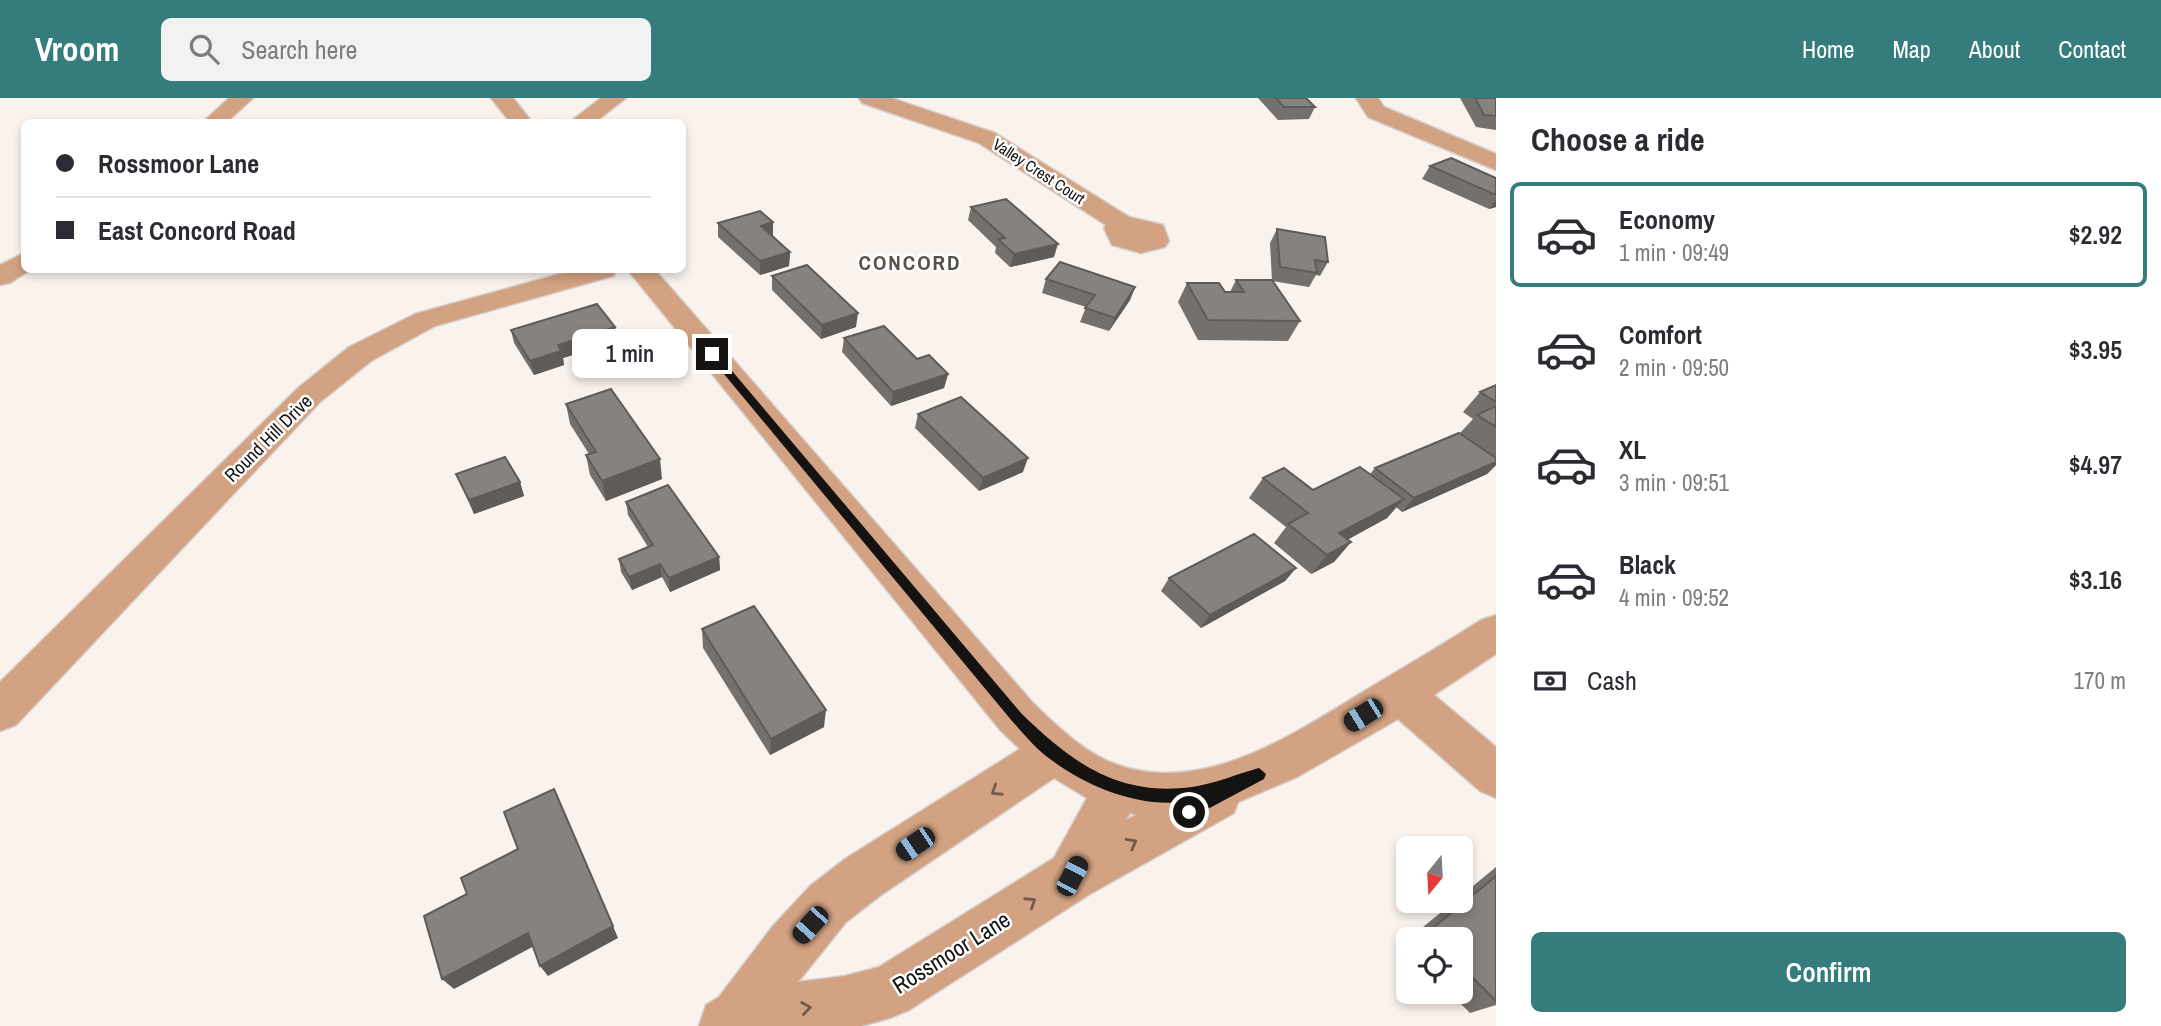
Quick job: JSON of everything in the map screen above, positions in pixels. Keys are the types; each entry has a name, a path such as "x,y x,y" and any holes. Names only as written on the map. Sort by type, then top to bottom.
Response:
{"street":[{"path":"218,119 243,98"},
{"path":"502,98 519,119"},
{"path":"585,119 615,98"},
{"name":"Valley Crest Court","path":"870,98 987,138 1124,225"},
{"path":"1367,98 1376,112 1496,163"},
{"path":"0,277 21,263"},
{"name":"Round Hill Drive","path":"0,711 309,395 360,354 425,320 592,273"},
{"path":"644,273 1008,707 1053,753 1080,772 1118,788 1152,796 1193,794 1259,774 1496,632"},
{"path":"1399,692 1496,776"},
{"name":"Rossmoor Lane","path":"731,1021 828,904 863,877 1053,753"},
{"name":"Rossmoor Lane","path":"731,1021 845,1003 890,991 1072,876 1259,774"},
{"path":"1072,876 1118,788"}],"building":[{"path":"1276,98 1306,98 1315,107 1284,107"},
{"path":"1475,98 1496,98 1496,116 1484,115"},
{"path":"1451,158 1496,178 1496,195 1430,166"},
{"path":"1006,199 1058,244 1014,254 998,239 1005,238 971,207"},
{"path":"760,211 773,222 761,226 790,252 760,261 718,223"},
{"path":"1277,229 1325,237 1328,262 1315,260 1317,273 1280,267"},
{"path":"1060,262 1135,287 1115,318 1085,308 1095,295 1046,279"},
{"path":"807,265 858,313 822,325 772,276"},
{"path":"1236,280 1272,280 1300,321 1208,320 1187,283 1219,283 1225,292 1244,292"},
{"path":"597,304 615,327 558,345 561,351 530,361 511,330"},
{"path":"884,326 917,359 929,355 948,374 893,392 844,338"},
{"path":"1496,385 1496,402 1480,392"},
{"path":"611,389 660,459 602,481 586,455 596,452 566,404"},
{"path":"961,397 1028,458 983,478 918,414"},
{"path":"1496,406 1496,427 1477,415"},
{"path":"1459,433 1496,458 1496,462 1414,498 1375,468"},
{"path":"505,457 520,482 469,500 456,474"},
{"path":"1360,467 1404,499 1339,533 1351,542 1327,555 1288,524 1308,513 1263,478 1284,468 1313,490"},
{"path":"668,485 719,557 669,578 660,564 629,577 619,559 653,545 626,502"},
{"path":"1254,534 1296,568 1210,615 1169,578"},
{"path":"754,606 826,710 771,739 702,629"},
{"path":"554,789 613,926 540,966 528,933 442,979 424,916 467,894 461,878 518,849 504,812"},
{"path":"1496,876 1496,1001 1473,978 1473,927 1434,927 1450,914 1474,914 1474,894"}],"district":[{"name":"CONCORD","path":"910,262"}],"route":[{"path":"712,354 1017,717 1053,753 1080,772 1118,788 1152,796 1193,794 1259,774 1189,812"}]}
